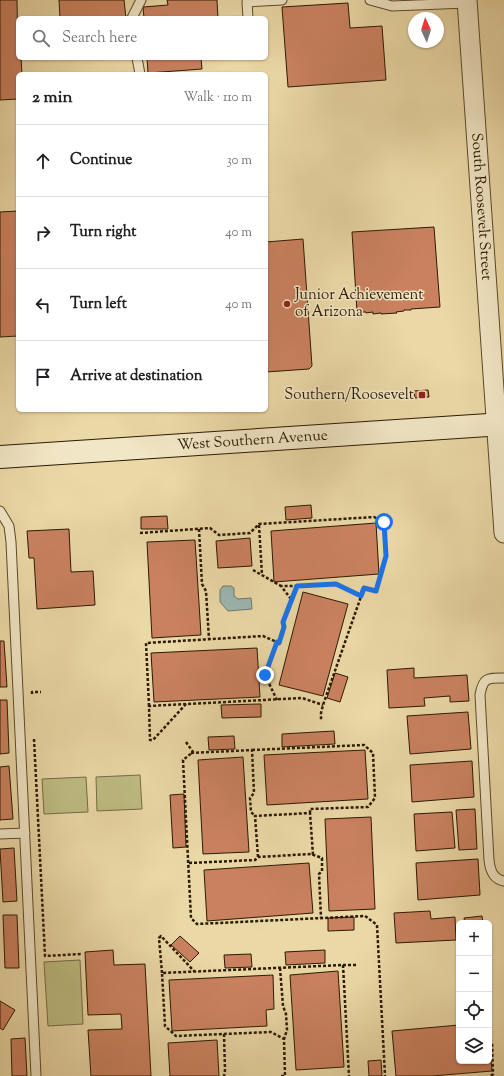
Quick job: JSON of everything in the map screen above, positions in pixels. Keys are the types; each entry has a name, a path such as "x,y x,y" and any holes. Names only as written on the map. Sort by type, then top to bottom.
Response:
{"main road":[{"name":"West Southern Avenue","path":"0,457 500,424"}],"street":[{"name":"South Roosevelt Street","path":"467,1 500,424 504,533"}],"lane":[{"path":"133,16 141,0"},
{"path":"248,16 247,2 282,0"},
{"path":"370,0 392,6 467,1"},
{"path":"137,60 140,72"},
{"path":"0,511 9,526 11,542 36,1076"},
{"path":"504,678 485,680 481,685 480,695 489,860 491,871 496,878 504,880"},
{"path":"0,834 24,833"}],"path":[{"path":"140,533 210,528 218,535 250,533 259,524 374,517 384,522 386,556 376,591 364,588 323,705 321,720"},
{"path":"259,524 262,575"},
{"path":"199,529 202,584 206,591 209,640"},
{"path":"253,570 281,586 292,599"},
{"path":"281,586 336,584 361,596"},
{"path":"277,700 265,675 277,642 279,643 284,627 283,622 297,586"},
{"path":"186,704 153,740 150,740 146,643 263,636 277,642"},
{"path":"32,700 32,692 41,692"},
{"path":"149,706 302,698 323,705"},
{"path":"34,739 45,956 82,954"},
{"path":"186,742 192,752 191,753"},
{"path":"313,855 310,809 368,807 375,798 373,753 364,745 191,753 183,760 191,918 197,924 366,916 377,924 385,1076"},
{"path":"252,750 254,793 250,798 251,812 255,816 258,857"},
{"path":"255,816 310,813"},
{"path":"189,863 256,860 258,857 313,855 322,858 322,871 319,874 321,918"},
{"path":"194,972 161,936 159,938 165,1026 176,1036 271,1032 284,1039"},
{"path":"343,965 349,1076"},
{"path":"162,973 358,965"},
{"path":"280,968 283,1006 286,1014 287,1030 284,1039 285,1076 280,1076"},
{"path":"224,1034 224,1076"},
{"path":"491,1076 493,1074 492,1042"}],"shaded area":[{"path":"140,775 142,809 97,811 96,777"},
{"path":"86,777 88,812 44,814 42,779"},
{"path":"80,960 83,1024 48,1026 44,962"}],"water":[{"path":"223,586 231,586 234,588 234,596 238,599 251,598 252,609 228,611 220,602 220,590"}],"building":[{"path":"0,0 17,0 16,60 21,60 22,72 16,72 16,99 0,100"},
{"path":"59,0 124,0 126,16 60,16"},
{"path":"167,0 217,0 218,16 144,16 143,7 168,5"},
{"path":"348,3 350,28 382,26 386,80 288,87 282,7"},
{"path":"147,60 201,60 202,69 148,72"},
{"path":"16,211 16,336 0,337 0,212"},
{"path":"434,227 440,307 411,309 396,312 397,313 381,314 373,314 373,312 357,312 352,232"},
{"name":"Junior Achievement of Arizona","path":"303,239 312,366 309,369 268,372 268,242"},
{"path":"428,390 429,397 415,398 414,391"},
{"path":"311,505 312,518 286,520 285,507"},
{"path":"167,516 168,529 141,529 141,517"},
{"path":"376,523 379,574 274,582 271,531"},
{"path":"69,529 71,572 93,571 95,605 37,609 34,558 29,558 27,531"},
{"path":"250,538 252,566 218,568 216,541"},
{"path":"195,540 201,635 152,638 147,542"},
{"path":"303,592 348,604 323,696 279,685"},
{"path":"0,641 4,641 7,687 0,687"},
{"path":"257,648 260,697 154,702 151,653"},
{"path":"414,668 414,678 467,675 469,701 450,702 450,696 424,698 425,706 389,708 387,670"},
{"path":"335,673 348,677 340,702 327,698"},
{"path":"0,700 7,700 9,753 0,754"},
{"path":"261,704 261,717 222,718 221,705"},
{"path":"468,712 471,749 410,754 407,716"},
{"path":"334,731 335,744 282,747 282,734"},
{"path":"234,736 235,749 209,750 208,737"},
{"path":"365,750 368,799 267,805 264,755"},
{"path":"243,757 249,852 203,854 198,760"},
{"path":"472,761 474,797 412,802 410,765"},
{"path":"9,766 13,819 0,820 0,767"},
{"path":"184,794 186,847 173,848 170,795"},
{"path":"475,809 477,849 459,850 456,810"},
{"path":"452,812 455,848 416,851 414,814"},
{"path":"371,817 375,909 329,911 325,819"},
{"path":"14,848 17,901 3,902 0,849"},
{"path":"478,859 480,895 418,900 416,863"},
{"path":"309,863 313,913 207,921 204,870"},
{"path":"430,911 431,919 455,917 456,940 396,943 394,913"},
{"path":"3,915 17,915 19,968 5,968"},
{"path":"482,916 483,920 464,920 464,918"},
{"path":"354,917 354,930 328,931 328,918"},
{"path":"180,936 199,953 190,962 171,945"},
{"path":"113,950 114,965 145,964 151,1076 91,1076 88,1030 122,1029 121,1014 88,1015 85,952"},
{"path":"325,950 325,963 286,965 285,952"},
{"path":"251,954 252,967 225,968 224,955"},
{"path":"338,971 344,1067 296,1070 290,975"},
{"path":"273,975 274,1009 266,1010 267,1026 172,1031 169,980"},
{"path":"0,1001 15,1010 3,1030 0,1028"},
{"path":"456,1025 456,1064 491,1064 492,1071 432,1076 396,1076 392,1031"},
{"path":"25,1038 27,1076 12,1076 11,1039"},
{"path":"217,1040 219,1076 170,1076 168,1043"},
{"path":"381,1060 382,1076 369,1076 368,1061"}],"place":[{"name":"Junior Achievement of Arizona","path":"287,304"},
{"name":"Southern/Roosevelt","path":"422,395"}],"route":[{"path":"265,675 277,642 279,643 284,627 283,622 297,586 336,584 361,596 364,588 376,591 386,556 384,522"}]}
